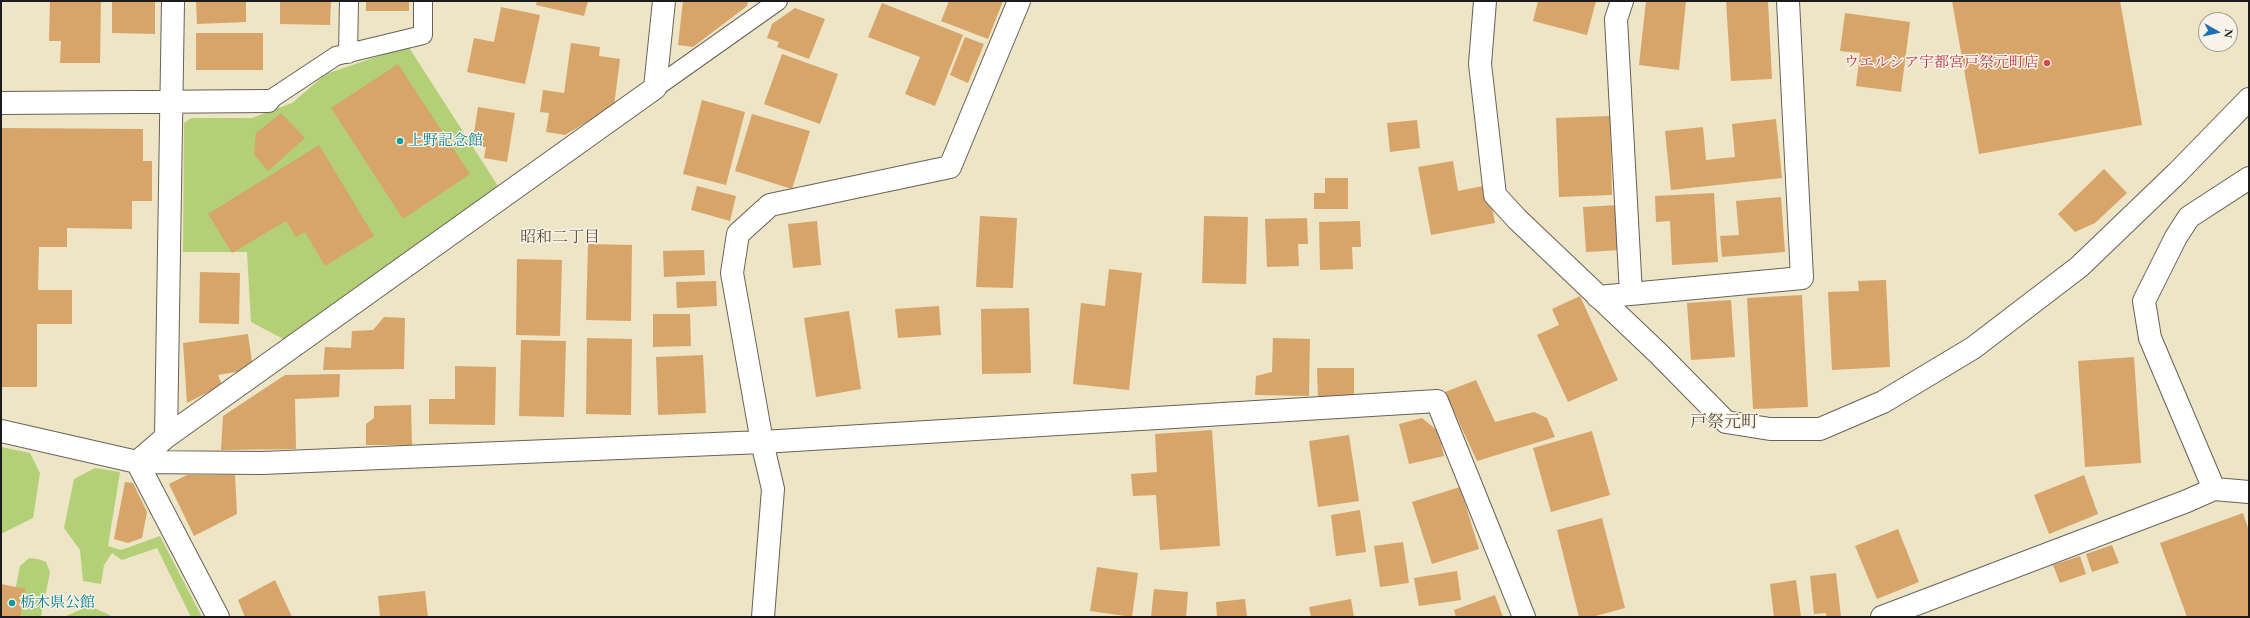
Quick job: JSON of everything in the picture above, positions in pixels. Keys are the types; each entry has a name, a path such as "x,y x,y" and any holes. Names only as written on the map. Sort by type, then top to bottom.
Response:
{"street":[{"path":"166,437 173,1"},
{"path":"137,462 166,437 655,88 664,1"},
{"path":"764,617 773,489 762,442 732,274 738,234 770,205 950,168 1020,1"},
{"path":"1485,1 1480,64 1495,195 1726,422 1770,429 1820,429 1883,402 1973,348 2073,272 2178,172 2249,99"},
{"path":"1622,1 1616,19 1631,294"},
{"path":"1598,297 1802,278 1788,1"},
{"path":"1,103 171,103 268,101"},
{"path":"2214,489 2150,338 2144,301 2176,237 2189,217 2249,178"},
{"path":"1,431 137,462 262,463 762,442 1437,400 1524,617"},
{"path":"137,462 218,617"},
{"path":"1882,617 2187,502 2214,489 2249,492"}],"lane":[{"path":"348,54 349,1"},
{"path":"268,101 336,56 423,35 423,1"},
{"path":"655,88 778,1"}],"green space":[{"path":"408,46 498,186 497,193 289,342 251,322 247,252 183,252 184,123 191,118 252,118 292,103 326,74"},
{"path":"1,447 30,453 40,473 33,518 1,534"},
{"path":"95,468 120,472 108,546 121,550 160,536 202,617 191,617 157,548 122,560 112,553 104,565 101,584 83,581 80,550 64,528 74,479"},
{"path":"29,558 46,562 50,572 41,617 10,617 20,566"},
{"path":"89,606 110,615 109,617 64,617"}],"building":[{"path":"50,1 101,1 100,63 60,63 61,41 49,41"},
{"path":"112,1 155,1 155,34 112,33"},
{"path":"196,1 246,1 246,22 197,24"},
{"path":"280,1 331,1 330,25 280,24"},
{"path":"366,1 409,1 409,11 366,11"},
{"path":"537,1 588,1 584,16 536,5"},
{"path":"683,1 748,1 747,6 693,47 678,45"},
{"path":"949,1 1003,1 988,39 941,21"},
{"path":"1538,1 1596,1 1587,35 1533,21"},
{"path":"1646,1 1686,1 1679,70 1639,65"},
{"path":"1726,1 1768,1 1772,79 1731,81"},
{"name":"ウエルシア宇都宮戸祭元町店","path":"1952,1 2120,1 2142,125 1979,154"},
{"path":"882,3 963,35 935,106 905,94 920,57 868,37"},
{"path":"501,7 540,15 525,84 467,72 474,38 494,42"},
{"path":"795,8 825,19 809,59 777,47 779,42 767,38 772,24"},
{"path":"1845,13 1910,22 1901,92 1856,86 1860,53 1840,51"},
{"path":"196,33 263,33 263,70 196,70"},
{"path":"965,37 984,44 968,83 950,75"},
{"path":"571,43 600,47 599,56 620,59 614,106 565,135 546,132 549,113 540,112 543,90 564,93"},
{"path":"782,54 838,74 820,124 764,104"},
{"name":"上野記念館","path":"398,64 470,174 403,219 331,108"},
{"path":"702,100 745,112 726,185 683,174"},
{"path":"478,107 515,113 507,162 484,158 486,147 472,146"},
{"path":"281,113 305,138 268,171 254,154 256,133"},
{"path":"752,114 810,131 792,189 735,171"},
{"path":"1610,116 1612,195 1559,197 1556,118"},
{"path":"1776,119 1782,178 1671,190 1665,131 1703,127 1706,160 1735,157 1732,124"},
{"path":"1417,120 1420,148 1390,152 1387,123"},
{"path":"1,128 143,129 143,161 152,161 152,201 132,201 132,229 67,228 67,247 39,247 38,290 72,290 72,324 37,324 37,387 1,387"},
{"path":"319,145 374,236 325,266 305,232 296,237 286,221 232,253 208,214"},
{"path":"1453,161 1458,191 1488,185 1495,223 1431,235 1418,167"},
{"path":"2104,169 2127,193 2095,223 2075,232 2058,214"},
{"path":"1325,178 1348,178 1348,209 1314,209 1314,193 1325,193"},
{"path":"697,186 736,196 730,221 691,210"},
{"path":"1714,193 1718,262 1672,265 1670,221 1656,222 1655,196"},
{"path":"1781,197 1785,252 1722,257 1720,236 1739,235 1736,201"},
{"path":"1619,205 1621,250 1586,252 1583,207"},
{"path":"980,216 1017,218 1013,288 976,287"},
{"path":"1204,216 1248,217 1246,284 1202,283"},
{"path":"1307,218 1308,244 1298,244 1299,266 1267,267 1265,219"},
{"path":"817,221 821,265 793,268 788,224"},
{"path":"1360,221 1361,247 1352,247 1353,269 1320,270 1319,222"},
{"path":"588,244 632,245 631,321 586,320"},
{"path":"704,250 705,275 664,277 663,251"},
{"path":"517,259 562,260 560,336 516,335"},
{"path":"1109,269 1142,273 1129,390 1073,384 1081,303 1105,306"},
{"path":"200,272 240,273 239,324 199,323"},
{"path":"1886,280 1890,367 1832,370 1828,292 1859,291 1858,281"},
{"path":"716,281 717,306 677,308 676,282"},
{"path":"1802,295 1808,407 1753,409 1747,298"},
{"path":"1580,296 1618,380 1568,402 1537,335 1559,325 1552,309"},
{"path":"1731,300 1735,357 1691,360 1687,303"},
{"path":"939,306 941,335 898,338 895,309"},
{"path":"1029,308 1031,373 982,374 981,309"},
{"path":"849,311 861,389 816,397 804,318"},
{"path":"653,314 690,314 691,346 653,347"},
{"path":"384,317 405,318 404,369 323,370 325,347 351,348 352,331 373,330"},
{"path":"248,334 253,369 218,375 222,385 187,403 183,343"},
{"path":"587,338 632,339 631,415 586,414"},
{"path":"1273,338 1310,339 1309,396 1255,395 1256,376 1272,372"},
{"path":"521,340 566,341 564,417 519,416"},
{"path":"703,355 706,413 658,415 656,357"},
{"path":"2134,357 2141,463 2085,467 2078,361"},
{"path":"455,366 496,367 495,425 429,424 429,399 455,399"},
{"path":"1317,368 1354,368 1354,398 1318,398"},
{"path":"340,374 339,397 295,399 296,449 221,450 223,416 285,375"},
{"path":"1476,380 1495,422 1534,412 1547,418 1555,437 1477,461 1445,392"},
{"path":"411,405 412,445 366,445 366,424 374,418 374,406"},
{"path":"1422,418 1438,431 1444,456 1409,464 1399,424"},
{"path":"1212,430 1220,546 1160,550 1156,495 1133,496 1131,474 1157,472 1155,434"},
{"path":"1592,431 1610,495 1551,512 1533,448"},
{"path":"1349,435 1359,501 1318,507 1309,441"},
{"path":"187,475 235,475 237,514 194,536 169,484"},
{"path":"2084,475 2098,514 2049,534 2034,495"},
{"path":"125,482 133,483 147,512 142,538 128,543 114,539"},
{"path":"1460,487 1479,549 1432,564 1412,502"},
{"path":"1360,510 1366,552 1336,556 1331,515"},
{"path":"2243,513 2249,531 2249,617 2187,617 2160,543"},
{"path":"1602,518 1625,608 1592,617 1579,617 1557,530"},
{"path":"1898,529 1919,582 1877,599 1855,546"},
{"path":"1403,542 1409,583 1380,587 1374,546"},
{"path":"2112,545 2119,563 2092,572 2086,554"},
{"path":"2080,556 2086,574 2060,583 2053,565"},
{"path":"1097,567 1138,573 1132,617 1090,611"},
{"path":"1457,571 1461,600 1419,606 1414,578"},
{"path":"1836,573 1841,617 1826,617 1826,613 1814,614 1810,576"},
{"path":"275,580 292,617 245,617 238,600"},
{"path":"1796,580 1801,617 1774,617 1770,584"},
{"name":"栃木県公館","path":"1,584 26,589 20,617 1,617"},
{"path":"1154,589 1188,592 1186,617 1151,617"},
{"path":"425,591 428,617 380,617 378,596"},
{"path":"1495,595 1503,617 1456,617 1454,610"},
{"path":"1245,599 1247,617 1217,617 1216,602"},
{"path":"1351,599 1354,617 1311,617 1309,607"}],"place":[{"name":"ウエルシア宇都宮戸祭元町店","path":"2047,63"},
{"name":"上野記念館","path":"400,141"},
{"name":"栃木県公館","path":"12,603"}],"district":[{"name":"昭和二丁目","path":"560,238"},
{"name":"戸祭元町","path":"1724,422"}]}
